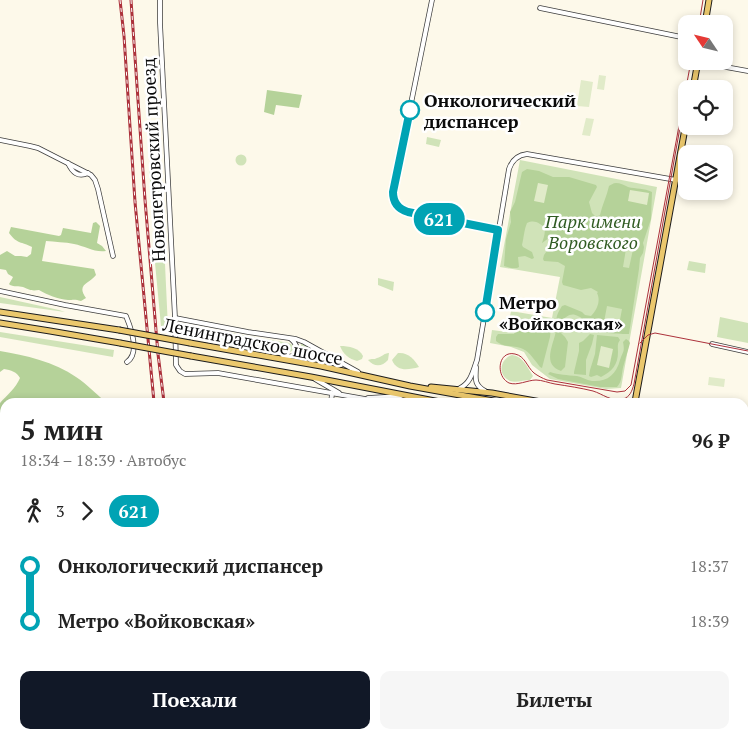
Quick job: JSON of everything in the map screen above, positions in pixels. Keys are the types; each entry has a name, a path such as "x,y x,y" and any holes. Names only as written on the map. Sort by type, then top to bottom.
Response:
{"main road":[{"path":"706,15 709,0"},
{"path":"636,398 684,135"},
{"name":"Ленинградское шоссе","path":"0,312 119,330 280,358 410,386 477,398"},
{"name":"Ленинградское шоссе","path":"0,323 311,377 415,398"},
{"path":"410,386 457,389 519,398"}],"street":[{"name":"Новопетровский проезд","path":"160,0 160,36 176,365 185,374 218,373 323,392"},
{"path":"432,0 393,197 397,205 404,211 498,230"},
{"path":"540,8 678,36"},
{"path":"733,68 748,71"},
{"path":"0,140 45,151 91,175 98,189 113,256"},
{"path":"457,389 462,388 470,379 476,360 509,169 519,155 527,154 676,180"},
{"path":"0,291 126,316 134,350 127,362"},
{"path":"175,318 296,339 352,370 369,377"},
{"path":"280,358 293,356 296,353 297,346 291,339"},
{"path":"712,344 748,352"},
{"path":"476,360 478,386 486,392 492,393"},
{"path":"311,377 345,396"},
{"path":"325,385 326,388 323,392 356,398"},
{"path":"332,394 332,398"},
{"path":"375,398 403,396"}],"green space":[{"path":"599,75 606,76 604,90 597,89"},
{"path":"581,80 593,82 589,107 577,106"},
{"path":"267,90 302,95 299,108 276,105 274,115 264,112"},
{"path":"586,118 594,119 590,136 582,135"},
{"path":"427,137 441,140 439,147 426,144"},
{"path":"241,154 247,160 241,166 235,160"},
{"name":"Парк имени Воровского","path":"520,160 657,187 621,388 606,389 550,379 532,365 524,352 511,347 490,343 492,330 507,332 511,311 552,318 560,277 500,267"},
{"path":"149,168 157,169 158,178 161,179 168,328 161,326 155,263 160,249 156,249"},
{"path":"527,169 539,171 553,177 569,177 596,185 597,187 589,202 592,213 596,217 600,215 609,186 613,184 619,183 652,192 651,219 643,243 643,253 640,258 629,334 608,333 589,329 586,321 575,315 569,315 559,324 557,323 558,314 562,306 565,305 591,316 598,305 598,292 591,288 581,290 563,285 565,266 558,262 544,261 544,255 549,248 551,239 549,238 542,243 545,230 538,223 527,223 522,245 532,252 534,258 518,257 519,267 517,268 504,266 506,239 511,222 510,212 515,202 522,172","holes":["627,243 634,245 629,268 623,267","607,306 622,309 619,325 604,322"]},
{"path":"538,183 548,185 544,203 534,201"},
{"path":"630,190 649,193 647,205 628,201"},
{"path":"96,222 100,226 97,243 106,251 94,250 71,243 46,241 42,261 94,269 96,275 83,287 82,290 86,298 81,301 60,299 39,290 12,286 9,284 13,277 6,270 0,269 0,255 7,251 15,256 27,257 31,254 32,247 17,241 9,233 11,227 59,236 63,228 91,233 93,223"},
{"path":"689,261 706,264 705,273 687,270"},
{"path":"378,278 394,282 393,291 378,285"},
{"path":"0,297 59,310 65,312 0,303"},
{"path":"720,317 748,323 748,343 717,337"},
{"path":"514,319 534,321 551,327 542,368 525,350 503,345 496,341 498,334 514,334 515,332 512,327"},
{"path":"190,326 289,343 294,346 290,352 182,334 184,329"},
{"path":"556,331 559,331 568,342 565,367 561,371 555,368 550,359"},
{"path":"0,332 114,350 113,357 0,337"},
{"path":"590,334 594,335 586,360 586,375 574,374 579,343"},
{"path":"597,335 618,337 620,340 618,344 618,357 614,367 608,372 601,377 597,375 591,377 589,376 595,354"},
{"path":"626,339 630,343 621,379 617,387 600,387 558,379 548,374 550,372 577,376 592,381 606,379 616,370 624,348 623,342"},
{"path":"301,343 329,359 329,360 299,355"},
{"path":"340,346 356,349 363,356 362,359 357,361 349,357"},
{"path":"601,346 613,349 609,368 597,365"},
{"path":"0,351 29,357 49,363 68,372 101,398 5,398 20,378 9,370 4,369 0,372"},
{"path":"389,353 388,360 381,365 375,365 368,360 376,359"},
{"path":"398,353 410,357 419,367 407,369 397,367 392,360"},
{"path":"512,355 520,358 525,363 533,376 530,380 512,382 503,375 503,363"},
{"path":"709,377 725,379 724,387 708,385"}],"tram line":[{"path":"700,15 703,0"},
{"path":"687,80 689,70"},
{"path":"611,398 593,391 541,380 515,384 509,383 502,375 500,364 505,356 515,354 524,359 534,373 547,380 617,392 625,391 631,385 678,131"},
{"path":"625,398 630,393 634,384 679,135"},
{"path":"640,343 648,335 655,333 748,351"}],"railway":[{"path":"120,0 135,202 154,398"},
{"path":"131,0 145,200 164,398"}],"bus line":[{"name":"621","path":"410,110 393,192 394,201 404,211 498,230 485,312"}],"place":[{"name":"Онкологический диспансер","path":"410,110"},
{"name":"Метро «Войковская»","path":"485,312"}]}
